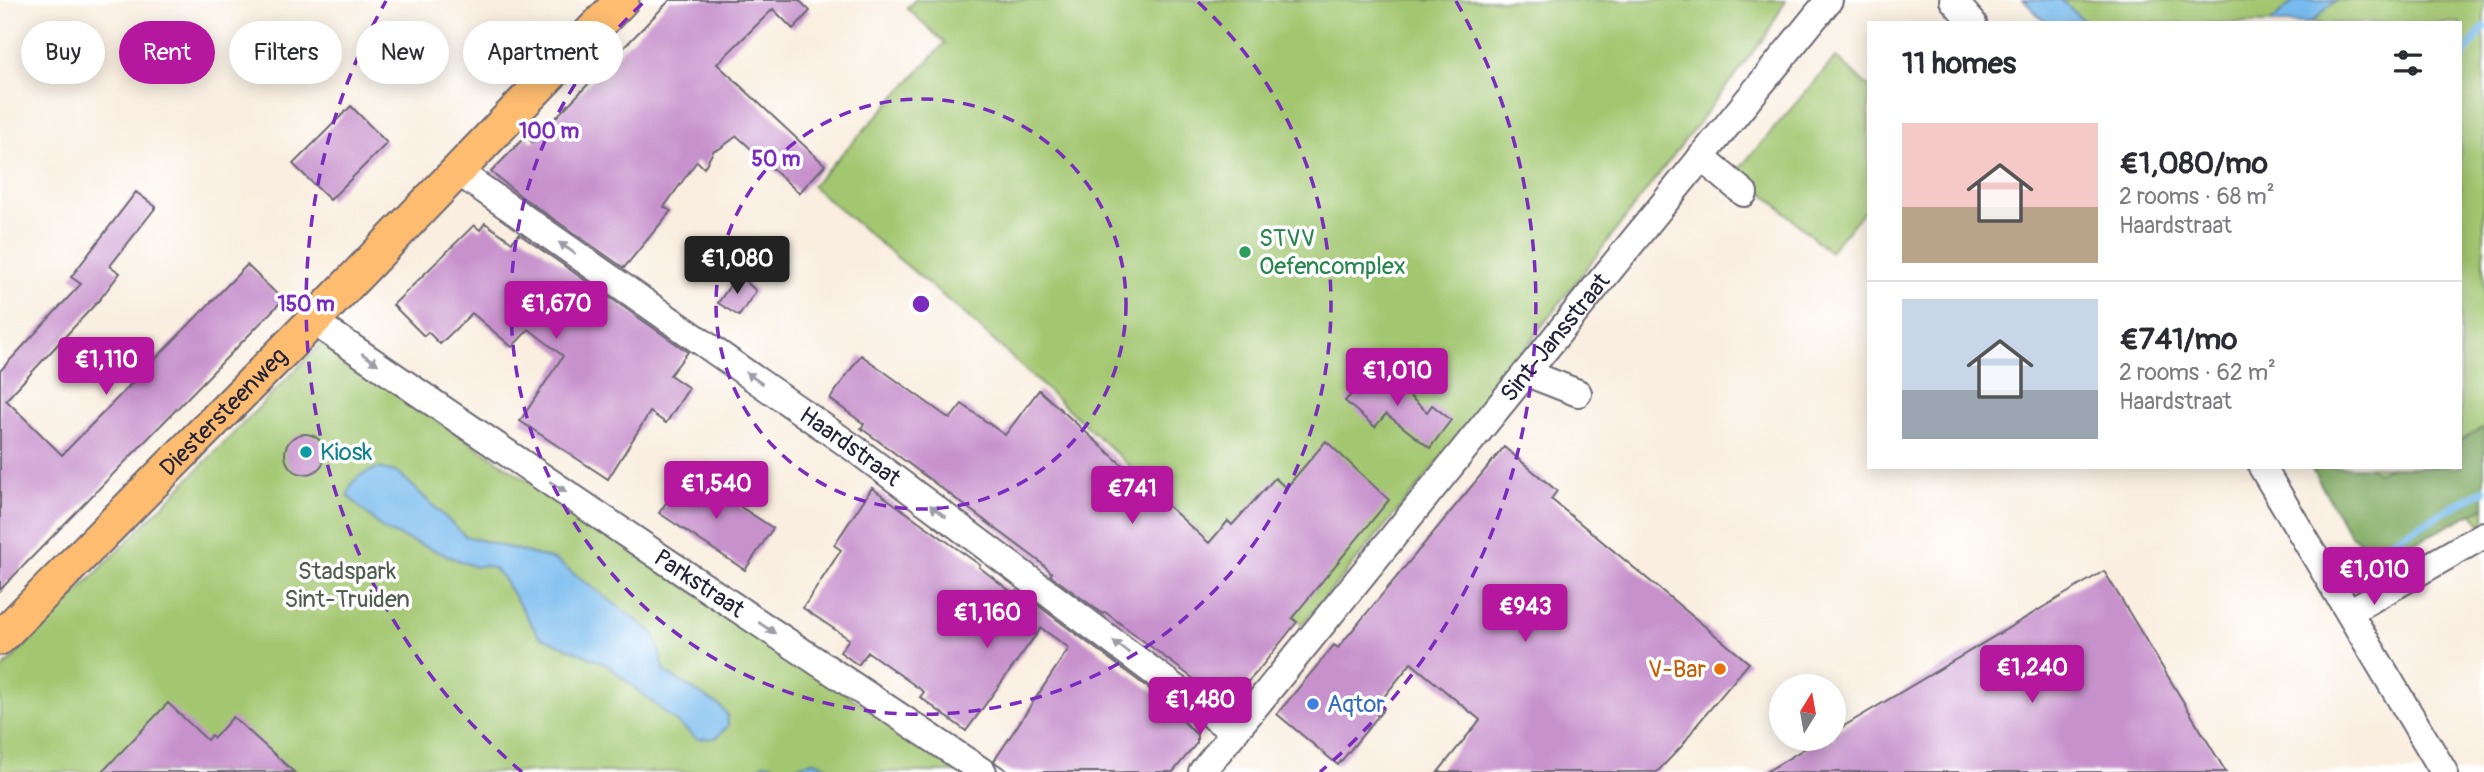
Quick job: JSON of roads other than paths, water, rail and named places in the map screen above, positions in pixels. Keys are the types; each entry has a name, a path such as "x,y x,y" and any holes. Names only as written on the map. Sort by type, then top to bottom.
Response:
{"main road":[{"name":"Diestersteenweg","path":"0,638 313,321 622,0"}],"street":[{"name":"Sint-Jansstraat","path":"1202,772 1829,0"},
{"path":"1953,0 1971,21"},
{"path":"1701,157 1744,193"},
{"name":"Haardstraat","path":"457,170 855,449 1234,732"},
{"name":"Parkstraat","path":"313,321 983,772"},
{"path":"1527,373 1578,393"},
{"path":"2263,469 2444,772"},
{"path":"2349,612 2484,535"}],"water":[{"path":"2024,0 2061,0 2084,21 2044,21"},
{"path":"2295,0 2336,0 2313,21 2272,21"},
{"path":"379,468 399,473 465,536 555,560 654,633 665,672 720,706 727,714 728,726 716,738 697,739 606,664 539,636 502,577 493,568 484,565 475,567 384,530 348,496 351,485 358,477"},
{"path":"814,761 841,772 758,772 764,763 788,769"}],"waterway":[{"path":"2462,57 2484,27"},
{"path":"2361,558 2484,490"}],"place":[{"name":"STVV Oefencomplex","path":"1245,252"},
{"name":"Kiosk","path":"306,452"},
{"name":"V-Bar","path":"1720,669"},
{"name":"Aqtor","path":"1313,704"}],"park label":[{"name":"Stadspark Sint-Truiden","path":"347,585"}]}
